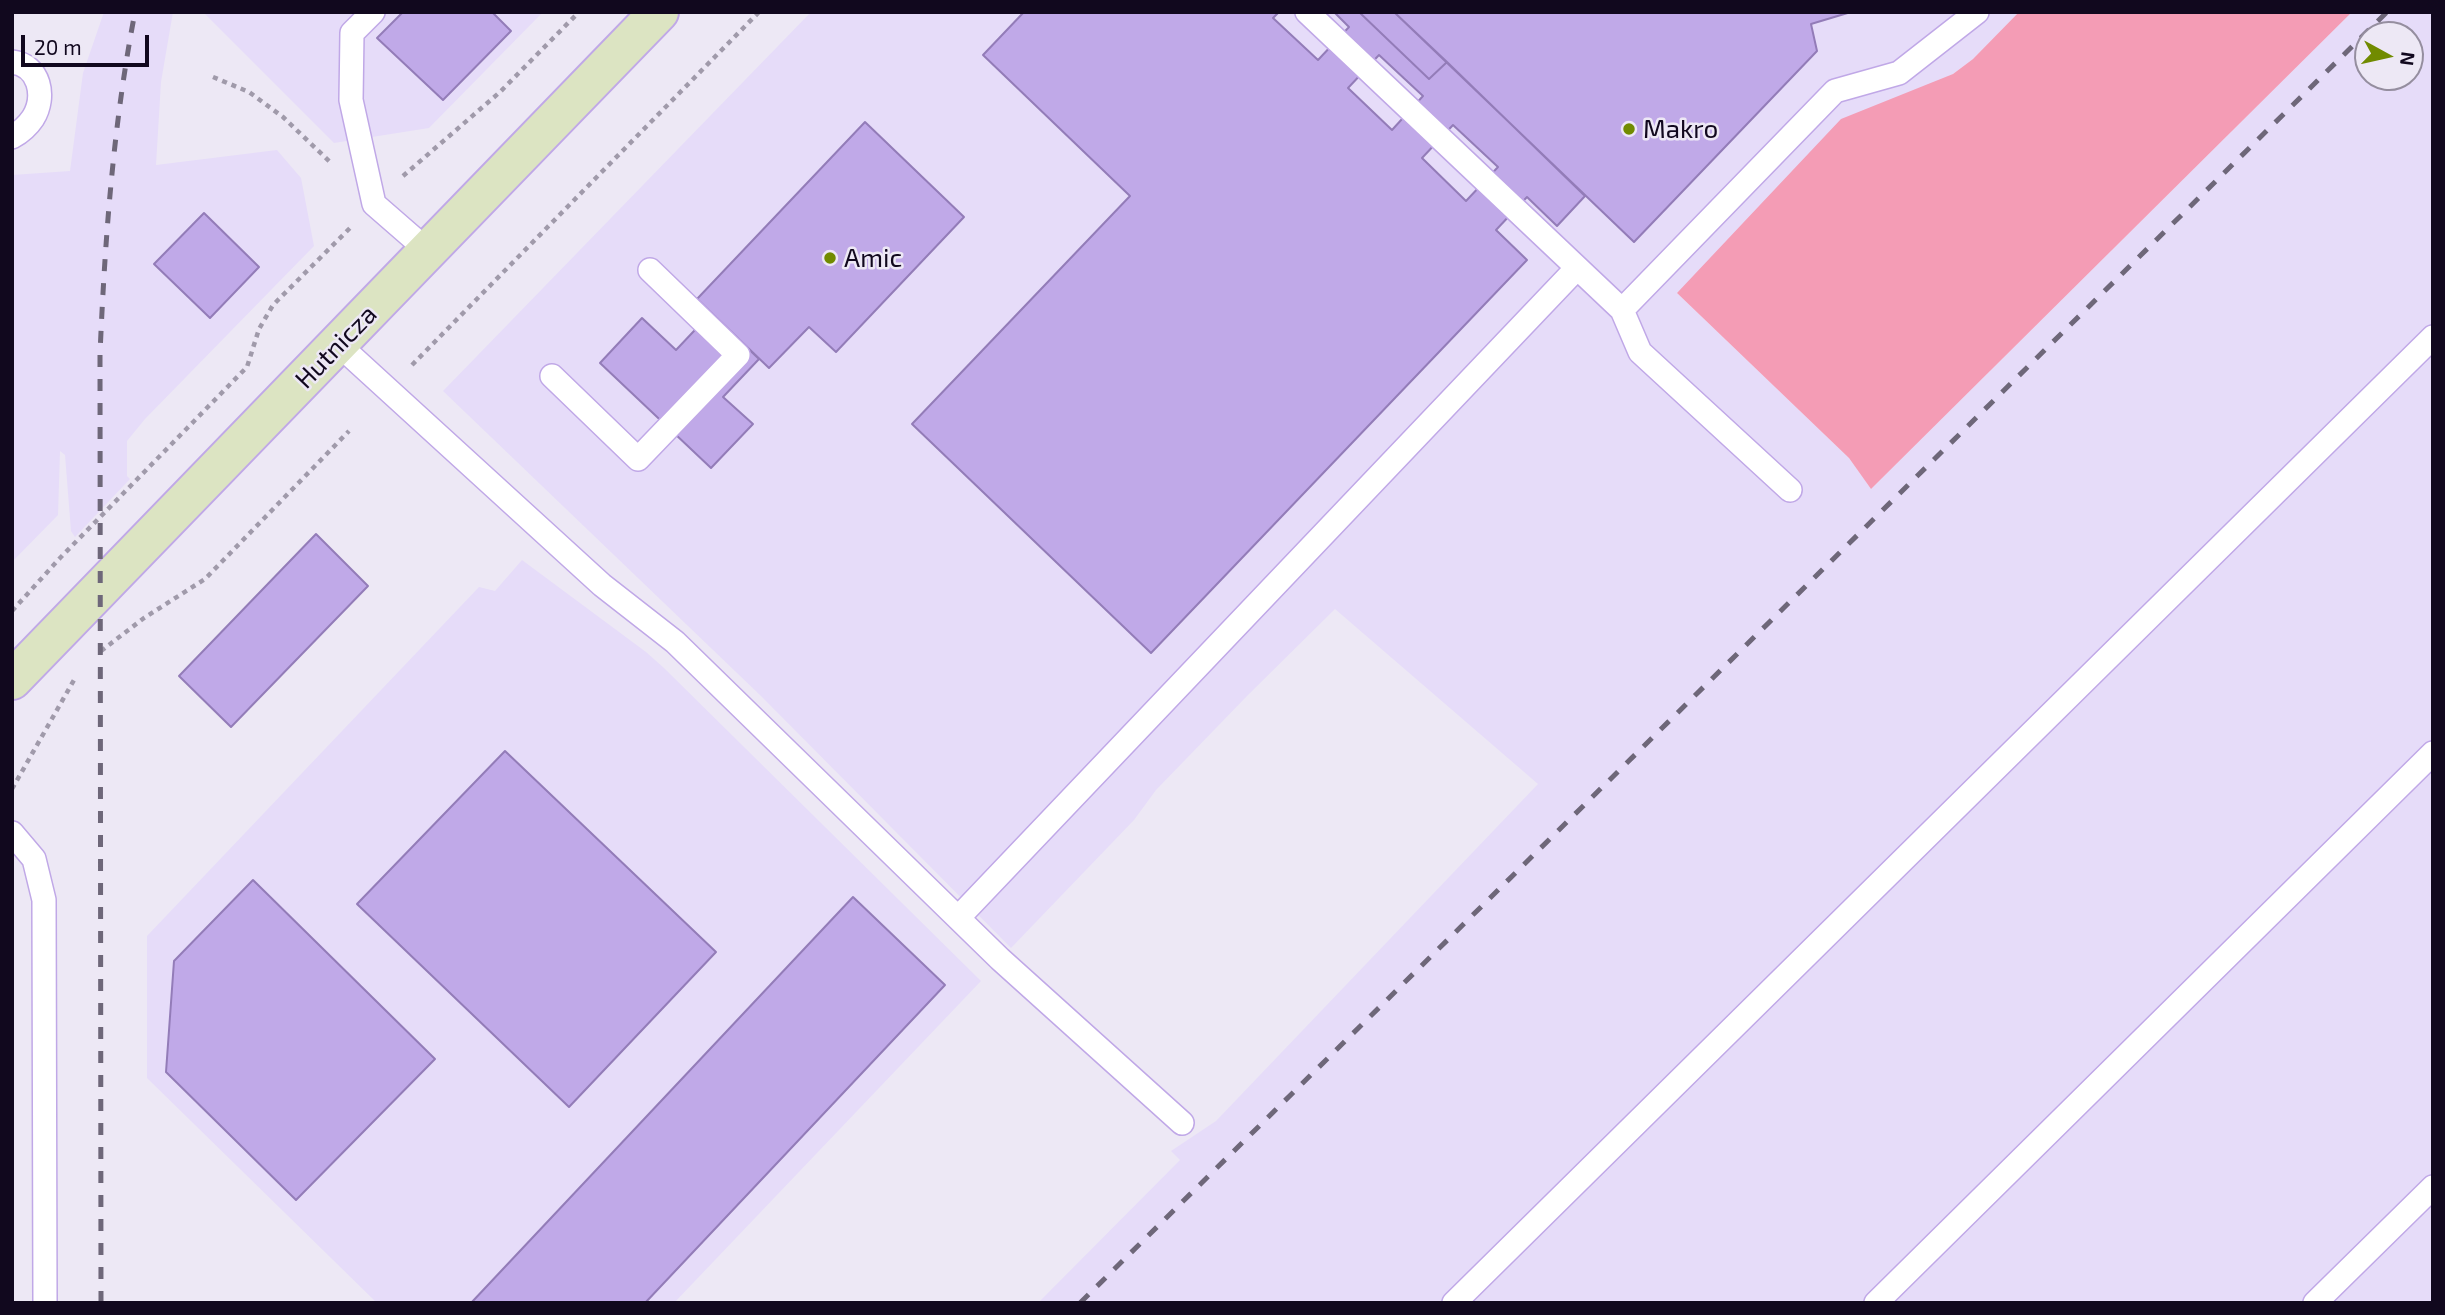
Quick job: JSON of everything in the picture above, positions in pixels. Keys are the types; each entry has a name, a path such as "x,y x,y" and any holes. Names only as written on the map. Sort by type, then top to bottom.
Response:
{"main road":[{"name":"Hutnicza","path":"12,680 659,12"}],"lane":[{"path":"373,12 352,33 351,100 374,204 428,251"},
{"path":"1307,12 1622,310 1640,352 1790,490"},
{"path":"1622,310 1835,91 1899,73 1977,12"},
{"path":"12,62 22,63 32,69 39,94 37,110 32,119 24,130 12,137"},
{"path":"958,918 1577,268"},
{"path":"551,376 638,459 738,355 650,270"},
{"path":"1454,1303 2433,337"},
{"path":"338,344 602,584 675,642 1000,959 1182,1123"},
{"path":"1876,1303 2433,753"},
{"path":"12,833 34,859 44,900 45,1303"},
{"path":"2315,1303 2433,1186"}],"path":[{"path":"12,611 60,558 247,367 259,330 274,305 400,179 500,92 579,12"},
{"path":"412,365 759,12"},
{"path":"213,77 249,92 283,117 374,204"},
{"path":"100,653 144,618 205,579 349,431"},
{"path":"12,789 80,668"}],"shaded area":[{"path":"104,12 173,12 161,82 156,165 277,150 301,178 314,246 145,419 127,441 127,476 130,479 75,537 71,531 65,455 60,451 58,515 12,562 12,175 70,171 83,73"},
{"path":"203,12 543,12 429,128 334,143"},
{"path":"811,12 2019,12 1973,59 1953,74 1914,91 1677,293 1849,458 1871,489 2352,12 2433,12 2433,1303 1038,1303 1180,1160 1171,1151 1216,1121 1538,784 1335,609 1156,790 1134,820 1011,948 761,696 443,391"},
{"path":"2019,12 2352,12 1871,489 1849,458 1677,293 1841,119 1953,74 1973,59"},
{"path":"522,560 664,668 981,981 674,1303 377,1303 147,1078 147,936 479,587 495,591"}],"building":[{"path":"403,12 492,12 511,31 443,100 377,38"},
{"path":"1024,12 1279,12 1273,18 1318,60 1349,27 1334,12 1359,12 1429,79 1447,62 1585,196 1557,226 1527,197 1496,230 1527,260 1151,653 912,424 1130,196 983,55","holes":["1379,55 1423,96 1392,130 1348,88","1453,125 1498,167 1466,201 1422,158"]},
{"path":"1359,12 1394,12 1447,62 1429,79"},
{"name":"Makro","path":"1394,12 1851,12 1811,24 1817,51 1634,242"},
{"name":"Amic","path":"865,122 964,217 836,352 809,327 769,368 697,299"},
{"path":"204,213 259,267 210,318 154,264"},
{"path":"711,313 759,359 723,397 753,424 711,468 600,363 642,318 676,350"},
{"path":"316,534 368,586 231,727 179,676"},
{"path":"505,751 716,952 569,1107 357,904"},
{"path":"253,880 435,1059 296,1200 166,1072 174,961"},
{"path":"853,897 945,985 645,1303 471,1303"}],"railway":[{"path":"101,1303 100,354 111,183 135,12"},
{"path":"1080,1303 2387,12"}],"place":[{"name":"Makro","path":"1629,129"},
{"name":"Amic","path":"830,258"}]}
